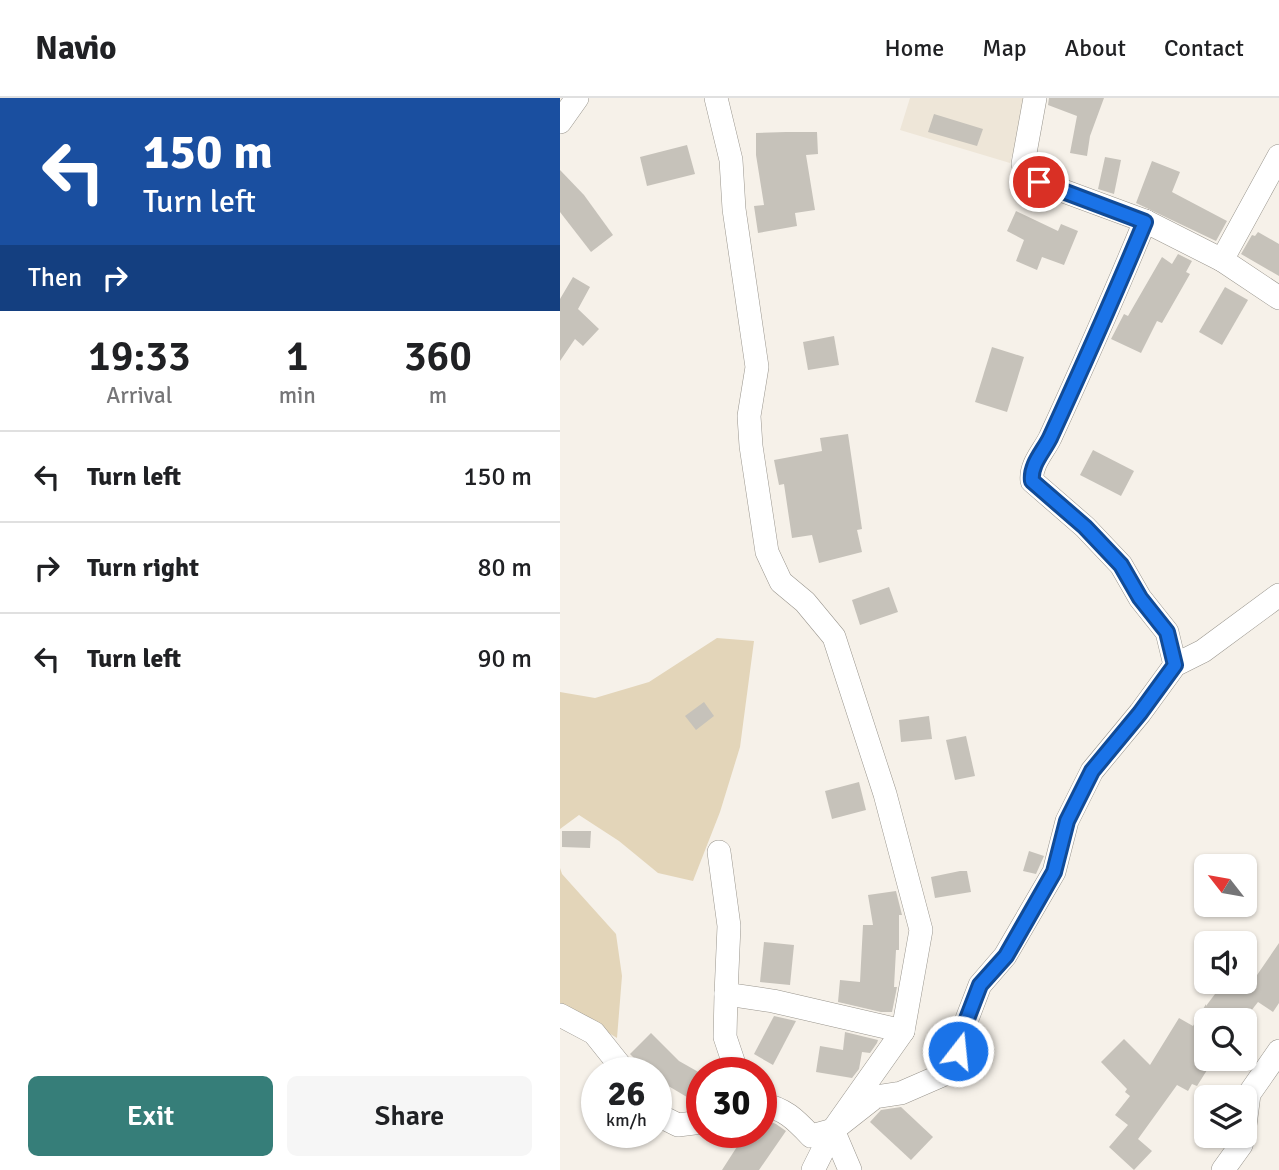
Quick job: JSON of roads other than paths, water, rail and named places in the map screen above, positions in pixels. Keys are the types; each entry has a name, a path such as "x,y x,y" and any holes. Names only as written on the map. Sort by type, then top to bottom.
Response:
{"street":[{"path":"560,122 577,98"},
{"path":"716,98 731,160 734,209 757,367 750,426 767,552 781,582 805,602 834,637 885,794 921,930 903,1031 833,1130 813,1170"},
{"path":"1035,98 1023,164 1039,182 1145,222 1222,260 1279,298"},
{"path":"1222,260 1279,156"},
{"path":"1145,222 1106,316 1049,441 1031,472 1032,481 1085,527 1121,565 1140,598 1167,632 1175,665"},
{"path":"777,1107 788,1112 811,1136 833,1130 875,1097 901,1093 954,1070 962,1032 980,985 1006,956 1054,872 1067,821 1092,771 1175,665 1203,651 1279,595"},
{"path":"719,852 730,926 725,1037 732,1057"},
{"path":"726,994 772,1001 903,1031"},
{"path":"560,1015 594,1033 613,1057"},
{"path":"1255,1085 1279,1051"},
{"path":"833,1130 850,1170"},
{"path":"1223,1170 1239,1148"}]}
